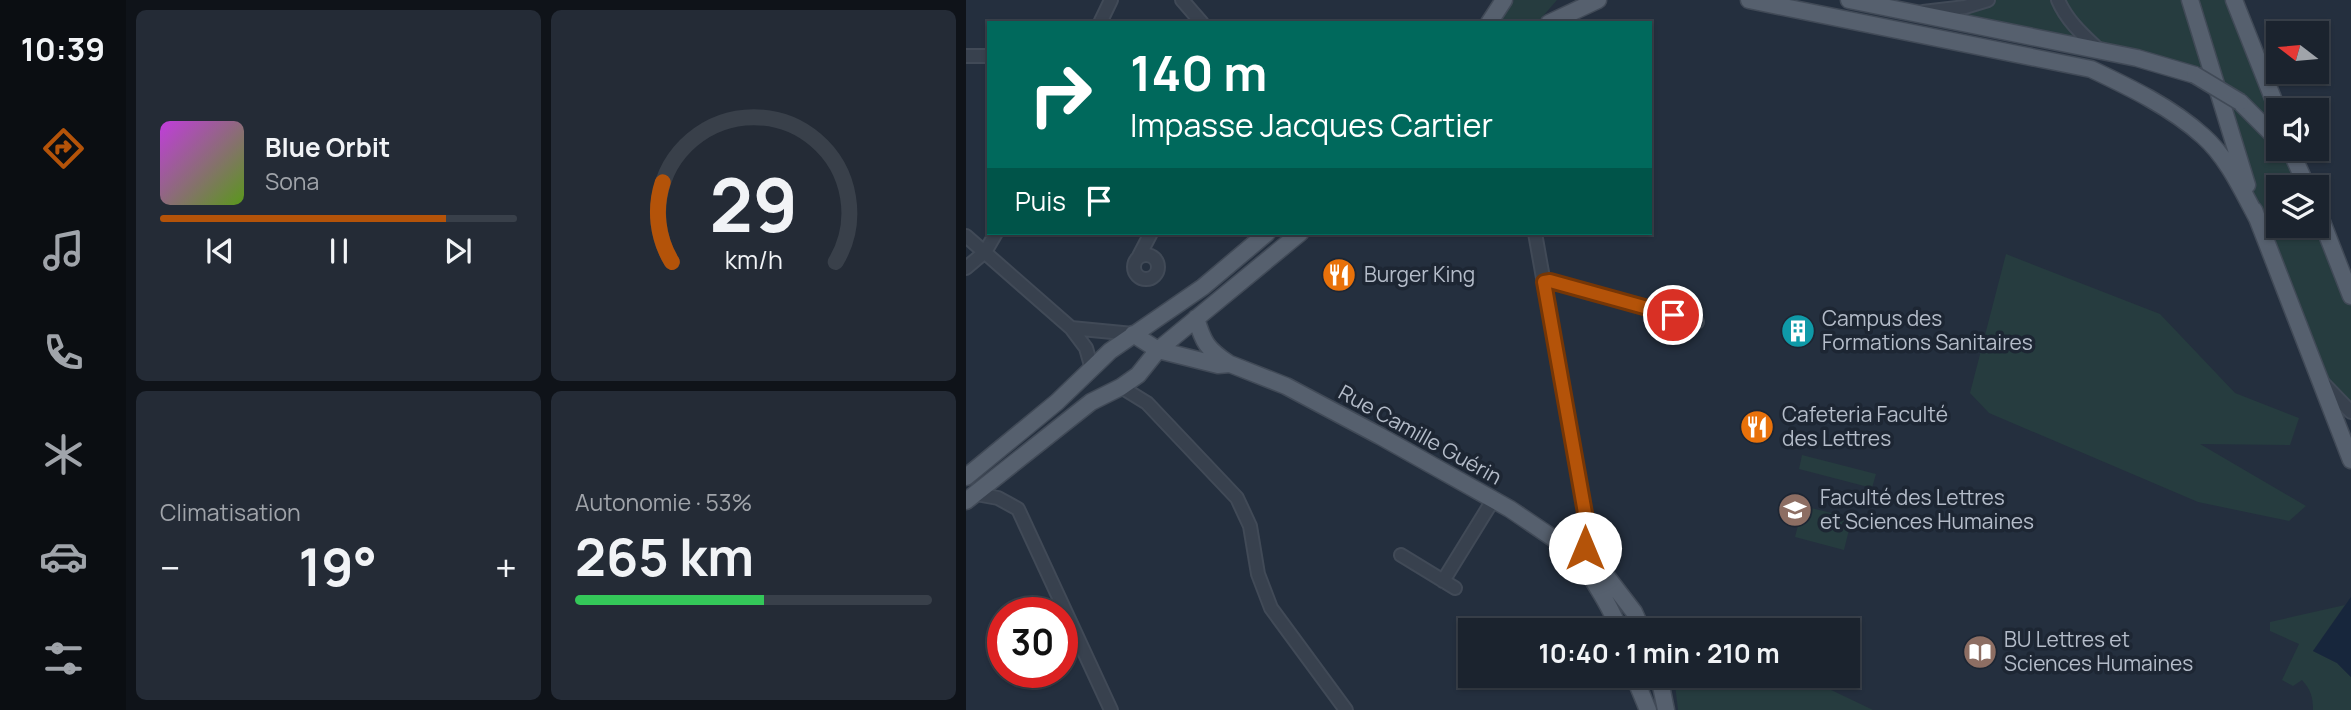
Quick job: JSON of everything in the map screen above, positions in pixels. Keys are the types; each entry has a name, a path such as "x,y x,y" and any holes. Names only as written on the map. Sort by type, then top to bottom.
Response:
{"main road":[{"path":"1490,21 1504,0"},
{"path":"1550,21 1567,0"},
{"path":"1552,21 1598,0"},
{"path":"1749,0 2091,69 2132,89 2204,137 2231,172 2257,218"},
{"path":"1849,0 2137,58 2195,75 2241,102 2266,128"},
{"path":"2190,0 2257,218 2351,460"},
{"path":"2234,0 2273,98"},
{"path":"966,477 1057,402 1097,374 1265,235"},
{"path":"971,498 1091,402 1138,375 1158,350 1298,235"},
{"path":"2328,238 2351,296"},
{"name":"Rue Camille Guérin","path":"1196,318 1204,342 1211,351 1230,364 1286,386 1380,436 1493,500 1581,557 1598,565 1637,618"},
{"name":"Rue Camille Guérin","path":"1138,338 1158,350 1218,365 1230,364"},
{"path":"1097,374 1121,387"},
{"name":"Rue Camille Guérin","path":"1581,557 1615,618"},
{"path":"1639,688 1648,710"},
{"path":"1661,688 1666,710"}],"street":[{"path":"1101,21 1111,0"},
{"path":"1182,0 1200,21"},
{"path":"1917,13 1965,7 1988,0"},
{"path":"2059,0 2063,12 2079,32 2102,52"},
{"path":"966,56 987,56"},
{"path":"966,268 985,252 995,235"},
{"path":"1139,256 1150,235"},
{"path":"1535,235 1588,530 1581,557"},
{"path":"966,236 1071,328 1086,348 1097,374"},
{"path":"1544,282 1550,281 1697,322"},
{"path":"1071,328 1138,338"},
{"path":"2322,382 2351,412"},
{"path":"1121,387 1147,403 1237,498 1250,526 1258,574 1271,608 1346,710"},
{"path":"971,498 998,498 1018,509 1111,710"},
{"path":"1443,581 1493,500"},
{"path":"1401,555 1455,588"}],"green space":[{"path":"1514,0 1557,0 1539,21 1500,21"},
{"path":"1988,0 2234,0 2273,98 2266,98 2266,161 2295,161 2302,175 2266,175 2266,238 2323,238 2351,296 2351,412 2322,382 2257,218 2220,88 2195,75 1918,13"},
{"path":"2006,254 2160,314 2235,393 2299,418 2290,445 2200,444 2306,506 2289,521 2198,502 1989,413 1970,393"},
{"path":"1802,455 1876,474 1872,488 1799,469"},
{"path":"1803,506 1852,518 1844,550 1795,537"},
{"path":"2345,605 2313,651 2337,663 2351,677 2351,710 2313,710 2311,694 2302,680 2293,686 2282,680 2299,644 2270,631 2270,622"},
{"path":"1675,688 1827,688 1873,710 1678,710"}],"water":[{"path":"2351,597 2351,677 2337,663 2313,651"}],"place":[{"name":"Burger King","path":"1339,275"},
{"name":"Campus des Formations Sanitaires","path":"1798,331"},
{"name":"Cafeteria Faculté des Lettres","path":"1757,427"},
{"name":"Faculté des Lettres et Sciences Humaines","path":"1795,510"},
{"name":"BU Lettres et Sciences Humaines","path":"1980,652"}],"route":[{"path":"1585,548 1588,530 1544,282 1550,281 1673,315"}]}
